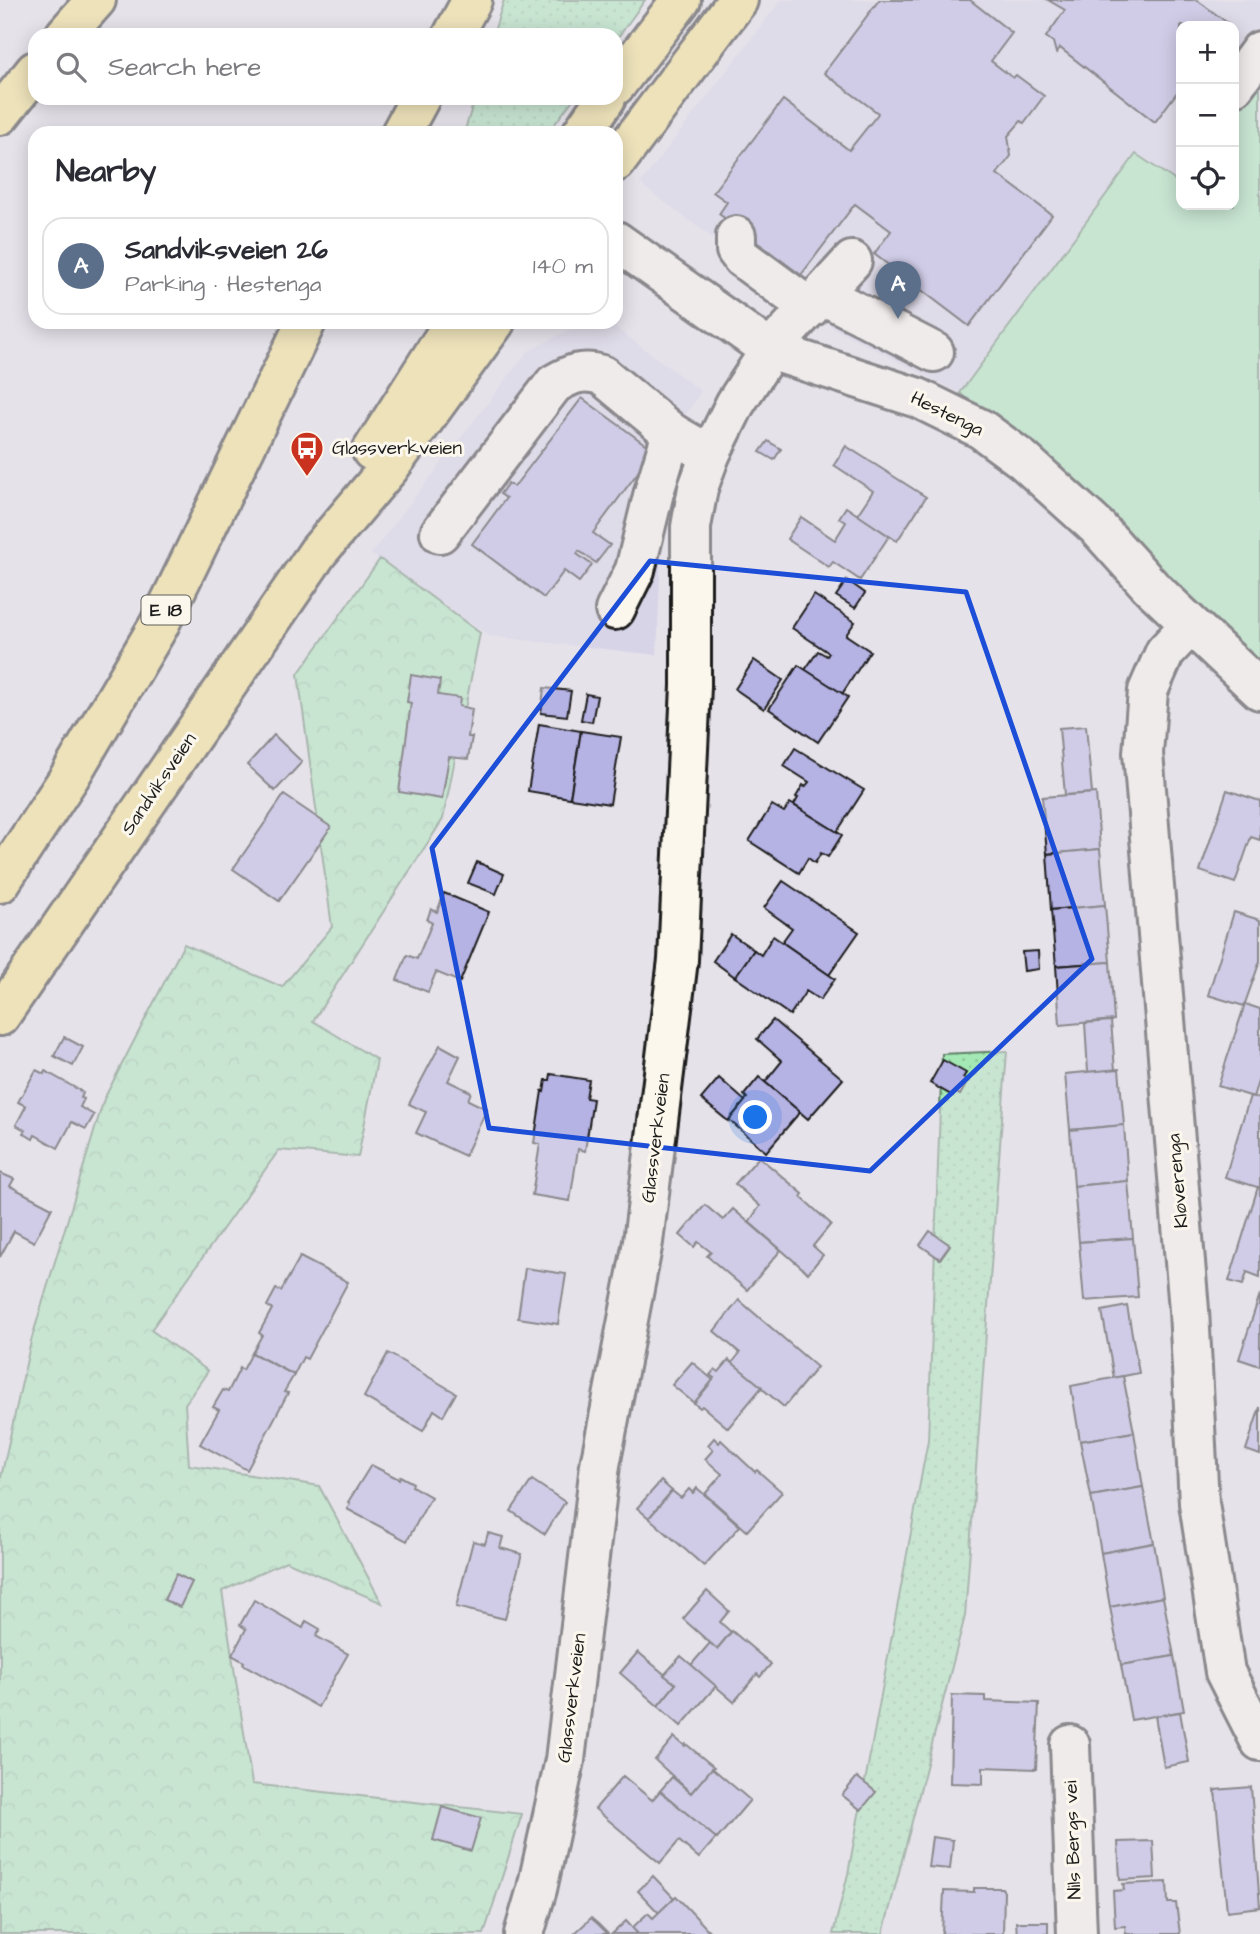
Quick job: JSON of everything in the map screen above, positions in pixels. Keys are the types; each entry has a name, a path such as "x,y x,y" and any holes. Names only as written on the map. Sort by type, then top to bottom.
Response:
{"main road":[{"path":"71,28 96,0"},
{"path":"436,28 448,0"},
{"path":"457,28 472,0"},
{"path":"623,76 681,0"},
{"path":"623,153 738,0"},
{"path":"0,116 28,80"},
{"path":"394,126 403,105"},
{"path":"405,126 416,105"},
{"path":"587,126 601,105"},
{"name":"E 18","path":"0,883 70,776 159,625 303,329"},
{"name":"Sandviksveien","path":"318,552 368,457 450,329"},
{"name":"Sandviksveien","path":"0,1016 318,552 389,468 490,329"}],"street":[{"path":"1235,84 1260,51"},
{"path":"736,236 736,250 743,258 816,301 934,352"},
{"name":"Hestenga","path":"623,246 770,350 918,398 981,429 1023,460 1097,527 1190,625 1260,690"},
{"name":"Glassverkveien","path":"524,1934 537,1889 565,1760 600,1465 643,1242 678,960 691,686 691,527 698,488 710,454 735,404 770,350 852,261"},
{"path":"440,533 554,384 573,373 589,371 601,375 672,433 710,454"},
{"path":"615,610 635,570 672,433"},
{"name":"Kløverenga","path":"1190,625 1165,652 1148,691 1143,753 1189,1310 1199,1503 1225,1672 1260,1741"},
{"name":"Nils Bergs vei","path":"1070,1745 1077,1934"}],"highlighted area":[{"path":"650,561 966,592 1092,959 870,1171 489,1128 432,848"}],"shaded area":[{"path":"781,0 1260,0 1260,77 1239,104 1239,21 1176,21 1176,180 1136,154 960,393 835,329 640,184"},
{"path":"571,329 617,329 701,391 685,416 662,528 657,655 489,636 371,554 527,352"}],"green space":[{"path":"504,0 645,0 623,30 623,28 495,28"},
{"path":"1260,77 1260,661 960,393 1136,154 1176,181 1176,210 1239,210 1239,104"},
{"path":"473,105 569,105 553,126 466,126"},
{"path":"380,559 480,633 443,819 313,1021 377,1060 358,1157 279,1150 151,1330 208,1371 185,1404 189,1465 319,1486 382,1603 286,1561 222,1591 252,1784 522,1814 484,1934 0,1934 0,1482 31,1341 104,1099 184,944 282,987 332,927 298,674"},
{"path":"1007,1051 965,1616 883,1934 833,1934 848,1874 928,1440 942,1054"}],"building":[{"path":"879,0 970,0 1012,33 991,61 1044,96 1024,123 1021,121 1008,136 1011,156 997,174 1052,215 969,326 874,254 891,231 855,204 801,275 719,214 727,202 713,192 783,100 849,150 877,115 878,113 824,73"},
{"path":"1048,0 1197,0 1225,21 1176,21 1176,94 1155,122 1060,48 1056,53 1053,42 1046,37 1065,10"},
{"path":"582,398 649,447 650,456 593,533 610,545 596,563 579,551 577,554 592,565 579,582 564,571 544,598 472,544 506,498 500,494 508,483 514,487"},
{"path":"768,441 781,449 774,460 760,452"},
{"path":"846,446 926,497 897,541 857,515 873,491 834,465"},
{"path":"846,507 889,536 860,580 833,562 829,567 787,539 801,517 835,540 846,522 839,518"},
{"path":"847,580 865,593 855,608 836,596"},
{"path":"814,595 855,622 846,635 870,651 842,694 805,670 818,651 827,656 829,653 792,628"},
{"path":"754,660 783,680 764,709 735,689"},
{"path":"798,665 848,697 818,742 769,709"},
{"path":"411,675 440,680 438,695 460,698 459,706 472,709 468,737 472,737 468,759 449,757 442,799 399,792 411,703 407,702"},
{"path":"544,688 571,691 567,716 541,713"},
{"path":"586,694 597,696 592,722 581,720"},
{"path":"539,724 581,731 570,798 528,791"},
{"path":"1086,726 1092,793 1065,795 1059,728"},
{"path":"581,731 621,737 610,804 570,798"},
{"path":"274,735 302,762 275,791 247,765"},
{"path":"795,748 864,790 837,832 794,805 803,785 805,787 809,782 784,766"},
{"path":"1227,790 1260,801 1260,840 1251,837 1235,883 1200,871"},
{"path":"1096,793 1100,849 1047,854 1042,797"},
{"path":"284,795 331,827 279,901 233,869"},
{"path":"790,803 842,835 828,857 821,853 815,863 808,858 799,873 749,841 772,805 784,812"},
{"path":"1100,849 1105,905 1051,910 1047,854"},
{"path":"477,862 504,874 496,894 468,883"},
{"path":"783,881 859,932 829,975 782,942 792,928 764,908"},
{"path":"444,893 489,912 460,982 436,972 428,992 397,980 407,955 417,959 432,923 427,920 431,909 437,912"},
{"path":"1105,905 1110,962 1056,966 1051,910"},
{"path":"1234,912 1260,920 1260,961 1244,1006 1208,995"},
{"path":"731,934 754,950 735,977 713,961"},
{"path":"773,936 835,979 820,1000 806,991 790,1015 735,977 754,950 761,955"},
{"path":"1038,951 1039,969 1024,971 1022,952"},
{"path":"1110,962 1114,1020 1060,1025 1056,966"},
{"path":"1245,1004 1260,1009 1260,1075 1253,1097 1218,1086"},
{"path":"773,1020 843,1079 808,1119 765,1082 782,1061 757,1039"},
{"path":"1111,1021 1115,1070 1088,1072 1085,1023"},
{"path":"64,1037 83,1047 73,1066 54,1056"},
{"path":"440,1045 460,1056 448,1081 471,1092 468,1100 487,1109 465,1156 416,1133 426,1112 409,1104"},
{"path":"943,1060 966,1073 963,1078 968,1081 960,1095 955,1092 953,1096 930,1083"},
{"path":"1119,1069 1124,1125 1070,1130 1065,1074"},
{"path":"36,1070 44,1074 45,1071 83,1093 81,1098 84,1099 80,1107 94,1115 86,1129 72,1122 58,1148 35,1135 33,1139 16,1125 26,1106 18,1102"},
{"path":"551,1074 589,1080 586,1098 593,1099 585,1151 578,1149 570,1201 532,1195 540,1144 534,1143 542,1091 544,1092 546,1080 550,1080"},
{"path":"759,1077 800,1112 766,1152 729,1120 747,1098 744,1095"},
{"path":"719,1078 745,1101 728,1121 701,1099"},
{"path":"1250,1096 1260,1099 1260,1188 1225,1177"},
{"path":"1124,1125 1128,1181 1074,1186 1070,1130"},
{"path":"759,1157 803,1194 801,1197 831,1224 813,1246 823,1255 808,1273 749,1222 760,1206 735,1184"},
{"path":"0,1173 14,1179 10,1186 52,1208 34,1242 14,1231 0,1257"},
{"path":"1128,1181 1133,1238 1079,1242 1074,1186"},
{"path":"1258,1187 1260,1277 1247,1272 1243,1285 1229,1281"},
{"path":"705,1205 723,1220 733,1209 781,1250 747,1290 707,1256 711,1252 698,1242 694,1247 680,1235"},
{"path":"930,1231 950,1245 940,1259 920,1245"},
{"path":"1133,1238 1138,1297 1084,1301 1079,1242"},
{"path":"300,1257 348,1282 307,1359 303,1357 294,1375 252,1353 272,1309 267,1306 276,1289 281,1291"},
{"path":"525,1268 566,1274 558,1324 518,1318"},
{"path":"1260,1294 1260,1366 1239,1359"},
{"path":"739,1300 817,1367 784,1407 732,1363 740,1353 714,1331"},
{"path":"1127,1306 1139,1373 1114,1378 1102,1311"},
{"path":"252,1353 294,1375 284,1392 288,1393 247,1470 200,1444 219,1410 213,1407 223,1390 228,1392 240,1368 243,1370"},
{"path":"388,1353 456,1393 443,1416 434,1410 423,1431 364,1397"},
{"path":"729,1360 762,1387 728,1428 702,1406 700,1408 694,1403 714,1378 710,1375 715,1369 719,1372"},
{"path":"692,1362 713,1380 694,1403 672,1385"},
{"path":"1123,1376 1134,1432 1080,1441 1071,1386"},
{"path":"1260,1407 1260,1455 1246,1450"},
{"path":"1134,1432 1143,1487 1091,1496 1080,1441"},
{"path":"714,1438 719,1443 721,1440 755,1472 757,1470 782,1492 747,1531 705,1494 722,1474 705,1459 713,1450 708,1445"},
{"path":"371,1465 399,1479 400,1476 431,1497 407,1541 347,1509 350,1503 348,1502"},
{"path":"532,1480 565,1502 545,1534 511,1511"},
{"path":"661,1481 672,1491 649,1518 637,1508"},
{"path":"1143,1487 1154,1543 1101,1553 1091,1496"},
{"path":"697,1488 740,1526 704,1566 649,1518 672,1491 681,1498 689,1489 693,1493"},
{"path":"488,1533 503,1537 500,1548 522,1554 505,1619 456,1607 473,1541 485,1544"},
{"path":"1154,1543 1163,1597 1110,1607 1101,1553"},
{"path":"176,1574 192,1582 180,1607 164,1600"},
{"path":"707,1591 729,1611 720,1622 731,1632 717,1649 683,1619"},
{"path":"1163,1597 1174,1656 1121,1665 1110,1607"},
{"path":"254,1600 303,1628 306,1621 320,1629 316,1636 348,1654 318,1707 232,1655 246,1629 240,1625"},
{"path":"732,1631 771,1664 760,1677 757,1674 734,1702 691,1665 710,1643 717,1649"},
{"path":"638,1652 676,1684 658,1706 620,1673"},
{"path":"681,1656 716,1686 681,1726 658,1706 676,1684 664,1675"},
{"path":"1174,1656 1184,1711 1131,1720 1121,1665"},
{"path":"952,1695 985,1696 985,1701 1039,1703 1036,1769 983,1767 983,1784 950,1783"},
{"path":"1180,1712 1189,1762 1164,1767 1155,1716"},
{"path":"674,1737 714,1767 691,1793 655,1760"},
{"path":"712,1768 750,1800 717,1839 660,1791 672,1777 691,1793"},
{"path":"623,1776 652,1800 660,1791 716,1838 699,1858 679,1841 660,1863 595,1809"},
{"path":"857,1777 876,1792 861,1810 842,1795"},
{"path":"1251,1787 1260,1907 1227,1911 1215,1790"},
{"path":"442,1807 481,1818 471,1851 433,1840"},
{"path":"932,1837 953,1840 950,1869 928,1867"},
{"path":"1153,1841 1155,1878 1120,1880 1118,1842"},
{"path":"653,1876 674,1898 659,1913 638,1891"},
{"path":"1167,1882 1168,1903 1176,1903 1180,1934 1126,1934 1125,1926 1115,1927 1113,1891 1124,1890 1123,1884"},
{"path":"974,1888 1002,1888 1003,1934 942,1934 944,1891 974,1892"},
{"path":"676,1896 712,1934 638,1934 632,1928 648,1913 653,1918"},
{"path":"591,1918 608,1934 574,1934"},
{"path":"626,1921 638,1934 612,1934"},
{"path":"1016,1922 1048,1922 1048,1934 1017,1934"}],"place":[{"name":"Sandviksveien 26","path":"898,319"},
{"name":"Glassverkveien","path":"307,478"}]}
